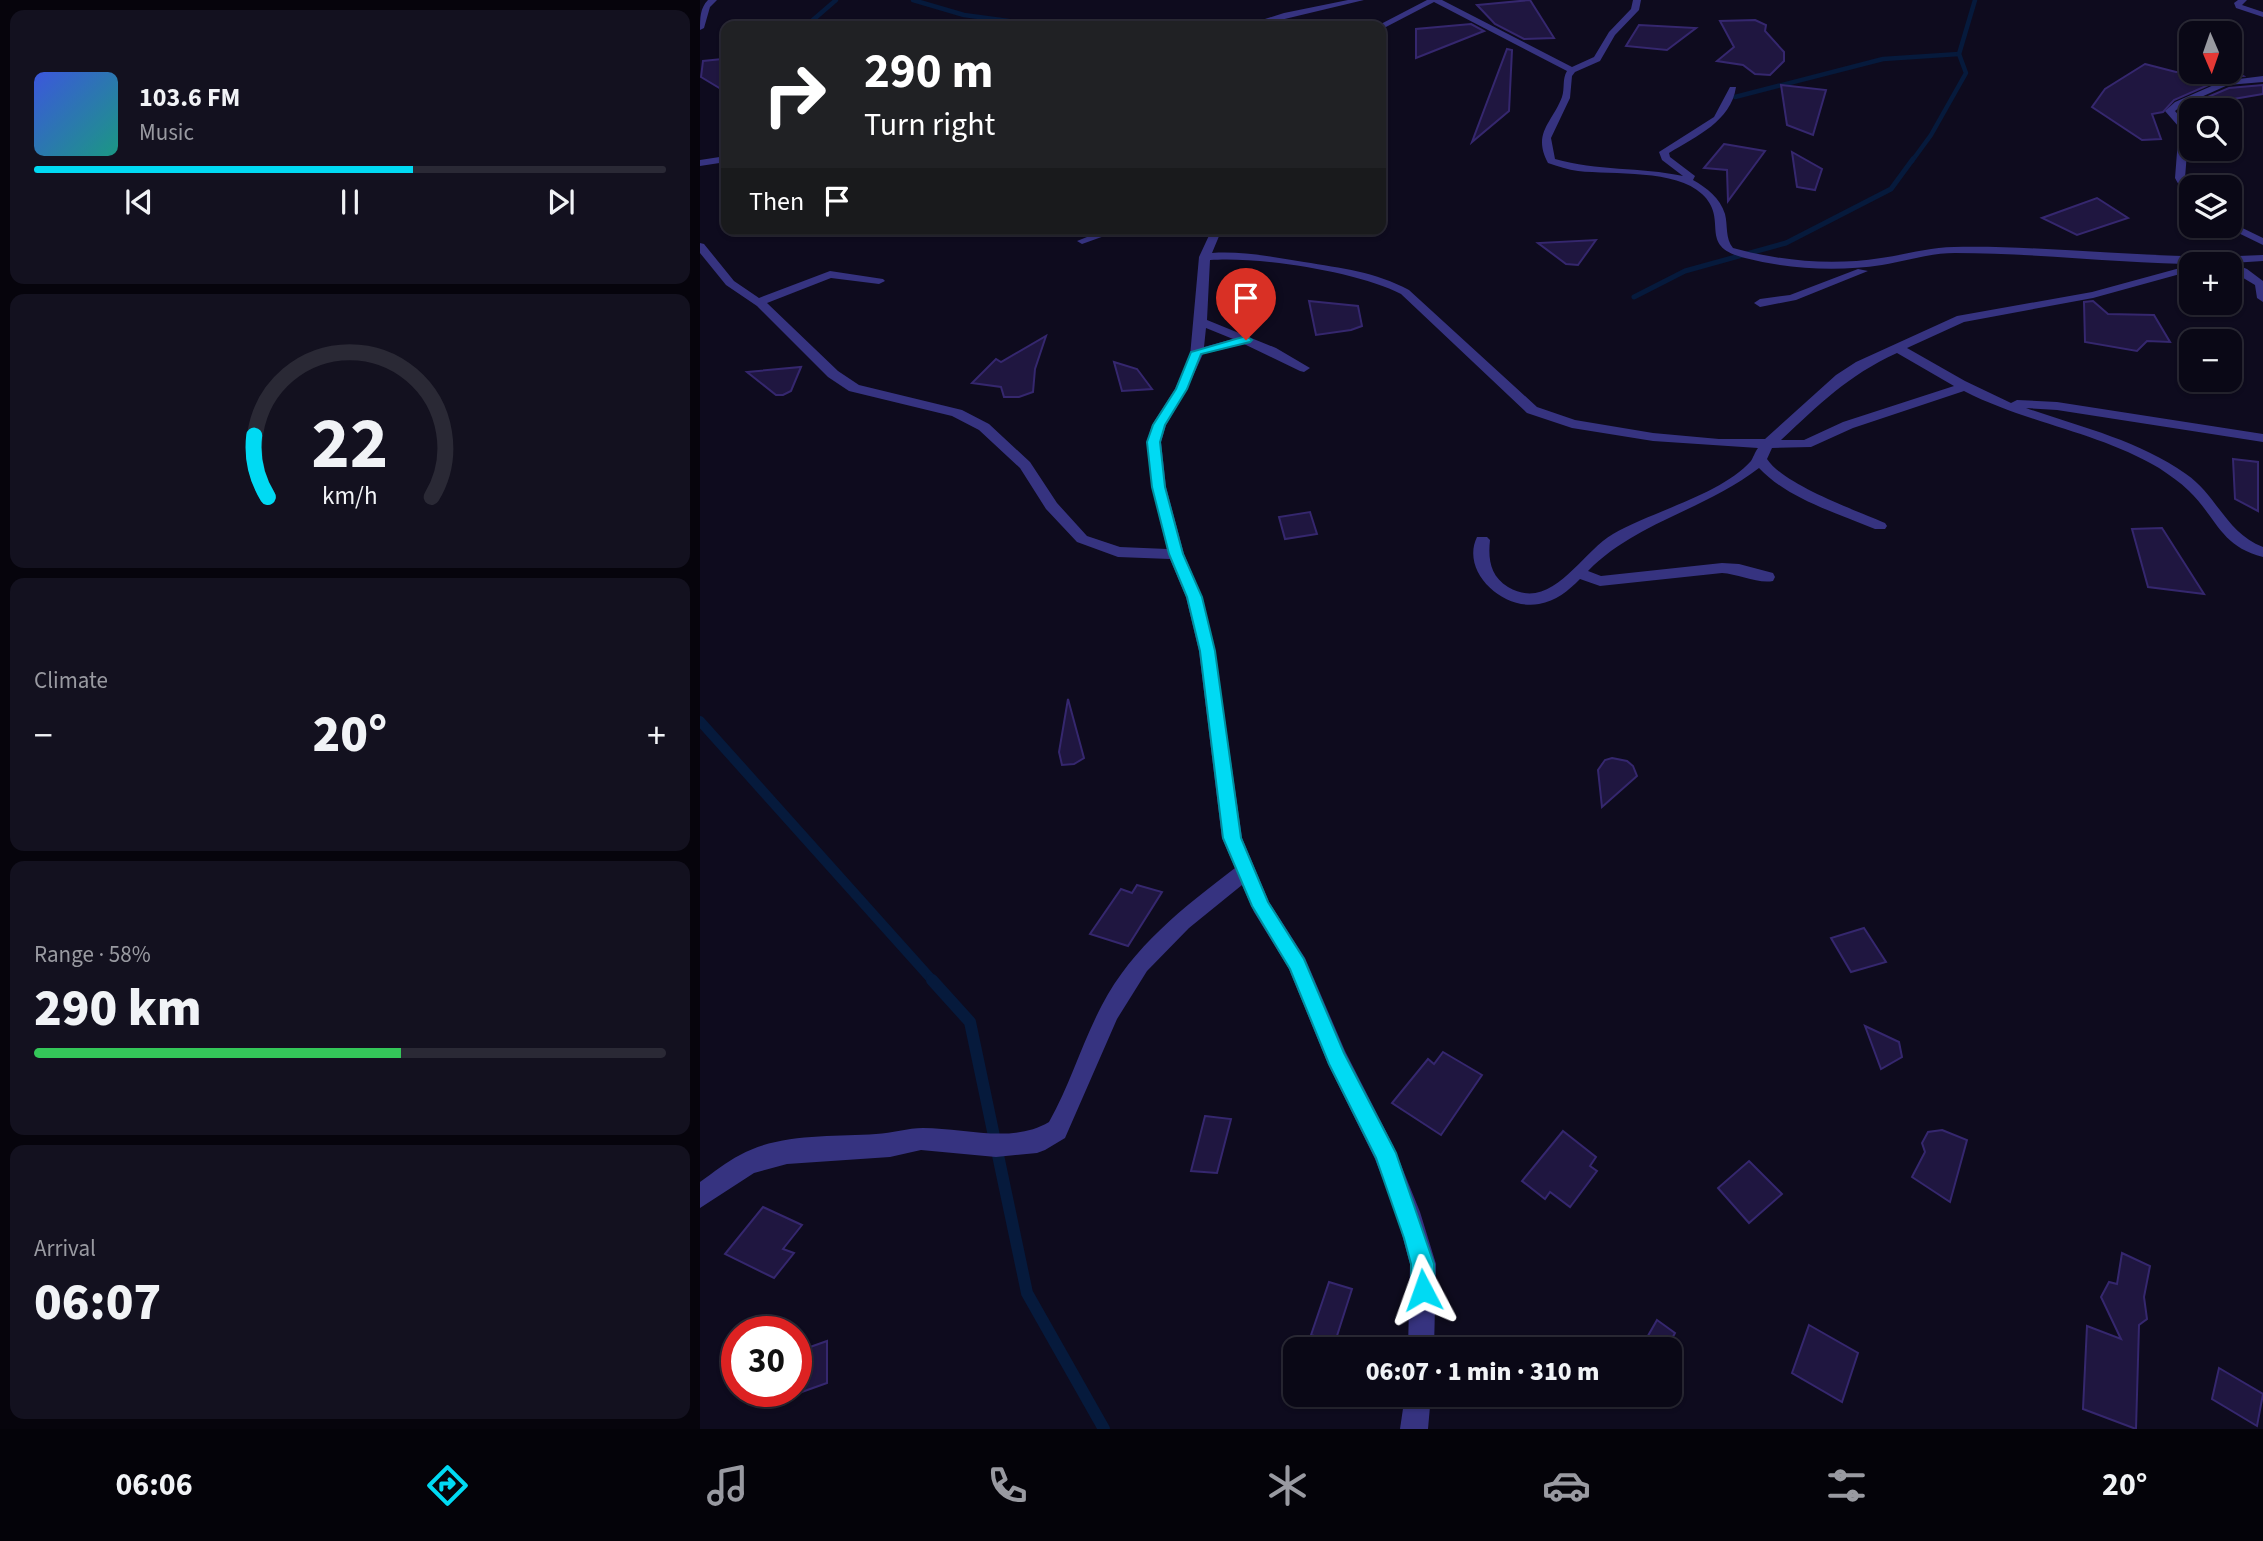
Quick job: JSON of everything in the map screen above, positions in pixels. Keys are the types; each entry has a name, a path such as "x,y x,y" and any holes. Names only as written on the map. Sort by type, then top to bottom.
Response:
{"street":[{"path":"700,28 706,6 713,0"},
{"path":"1264,21 1360,0"},
{"path":"1386,24 1435,0 1572,70"},
{"path":"1637,0 1635,10 1612,34 1597,59 1572,70 1568,76 1570,88 1546,135 1545,146 1551,161 1580,168 1653,173 1696,184"},
{"path":"2243,0 2238,3 2239,6 2263,15"},
{"path":"2180,175 2184,127 2169,111 2178,104 2226,83 2263,79"},
{"path":"1733,89 1724,101 1723,113 1717,119 1664,152 1665,158 1707,191 1715,203 1724,224 1723,243 1728,250 1799,264 1873,263 1950,250 2179,261"},
{"path":"700,163 721,160"},
{"path":"2242,231 2263,242"},
{"path":"1082,241 1100,235"},
{"path":"1214,235 1205,257 1197,352 1181,389 1159,425 1154,442 1159,487 1176,554 1194,597 1207,651 1232,838 1261,906 1298,965 1336,1058 1385,1153 1408,1212 1423,1264 1421,1337"},
{"path":"700,246 730,283 759,302 833,374 854,388 957,413 984,427 1025,465 1051,506 1082,539 1118,552 1176,554"},
{"path":"1205,257 1263,257 1346,270 1384,280 1405,292 1532,410 1555,420 1653,437 1805,444 1848,425 1965,386"},
{"path":"2242,260 2263,258"},
{"path":"1760,303 1792,298 1865,270 1873,263"},
{"path":"1482,540 1480,565 1489,579 1512,597 1526,600 1544,598 1567,586 1594,555 1613,540 1729,484 1760,461 1767,444 1840,378 1860,365 1974,315 2094,295 2179,271"},
{"path":"2242,271 2260,284 2263,298"},
{"path":"759,302 830,274 879,281"},
{"path":"1199,321 1304,368"},
{"path":"1197,352 1246,340"},
{"path":"1896,347 2000,403 2095,437 2165,466 2196,489 2231,537 2248,548 2263,552"},
{"path":"2000,403 2057,406 2263,438"},
{"path":"1760,461 1777,478 1795,488 1880,526"},
{"path":"1578,573 1600,581 1722,568 1749,571 1767,577"},
{"path":"700,1196 748,1163 787,1152 890,1146 921,1139 1013,1144 1037,1142 1049,1136 1057,1130 1065,1116 1109,1016 1129,978 1181,924 1245,872"},
{"path":"1414,1429 1417,1407"}],"building":[{"path":"1530,0 1554,38 1524,39 1495,24 1477,5"},
{"path":"1755,20 1766,25 1765,31 1784,52 1784,61 1770,75 1755,74 1743,65 1717,61 1734,47 1720,21"},
{"path":"1471,24 1484,31 1416,58 1416,29"},
{"path":"1639,25 1696,28 1667,50 1626,46"},
{"path":"1507,49 1512,50 1509,111 1472,142"},
{"path":"721,59 721,89 701,77 703,61"},
{"path":"2145,64 2179,72 2179,84 2211,84 2174,100 2163,112 2152,114 2161,139 2142,140 2092,107 2105,89"},
{"path":"1781,85 1826,90 1813,135 1787,125"},
{"path":"2263,85 2263,94 2240,98 2206,98 2229,88"},
{"path":"1724,144 1765,151 1728,201 1727,170 1704,168"},
{"path":"1792,152 1822,169 1815,190 1797,187"},
{"path":"2097,198 2128,218 2077,235 2042,218"},
{"path":"1596,240 1578,265 1566,264 1538,243"},
{"path":"1309,301 1358,306 1362,326 1316,335"},
{"path":"2093,301 2108,314 2154,315 2170,342 2147,341 2137,351 2085,342 2084,302"},
{"path":"1046,336 1035,369 1033,392 1019,397 1004,397 1001,387 972,383 996,359 1001,362"},
{"path":"1114,362 1137,369 1152,389 1122,391"},
{"path":"801,367 791,391 783,395 776,395 747,372"},
{"path":"2233,459 2258,462 2258,511 2235,499"},
{"path":"1310,512 1317,534 1285,539 1279,517"},
{"path":"2162,528 2204,594 2148,587 2132,529"},
{"path":"1068,699 1084,758 1074,764 1062,765 1059,752"},
{"path":"1612,758 1627,761 1633,766 1637,776 1602,807 1598,770 1605,760"},
{"path":"1137,885 1162,892 1128,946 1090,934 1121,889 1132,893"},
{"path":"1864,928 1886,962 1851,972 1831,938"},
{"path":"1865,1026 1899,1042 1902,1057 1881,1069"},
{"path":"1443,1052 1482,1075 1441,1135 1392,1103 1428,1059 1434,1064"},
{"path":"1205,1116 1231,1119 1217,1173 1191,1171"},
{"path":"1942,1130 1967,1140 1950,1202 1912,1177 1925,1152 1922,1143 1928,1132"},
{"path":"1563,1131 1596,1157 1590,1166 1597,1171 1570,1207 1550,1192 1545,1199 1522,1181"},
{"path":"1749,1161 1782,1194 1749,1223 1718,1188"},
{"path":"763,1207 802,1225 783,1249 794,1253 774,1278 725,1254"},
{"path":"2122,1253 2150,1266 2144,1297 2147,1319 2139,1325 2136,1429 2083,1409 2087,1326 2121,1339 2101,1297 2109,1282 2117,1284"},
{"path":"1329,1282 1352,1289 1337,1337 1311,1335"},
{"path":"1657,1320 1675,1333 1673,1337 1647,1337"},
{"path":"1809,1325 1858,1353 1842,1402 1792,1373"},
{"path":"827,1341 827,1383 812,1388 812,1346"},
{"path":"2219,1368 2263,1394 2257,1426 2212,1399"}],"waterway":[{"path":"812,21 836,0"},
{"path":"913,0 964,15 1008,21"},
{"path":"1959,54 1975,0"},
{"path":"1735,97 1883,59 1959,54"},
{"path":"1912,161 1931,135 1966,73 1959,54"},
{"path":"1634,297 1685,271 1786,243 1891,189 1913,159"},
{"path":"700,721 933,981"},
{"path":"932,980 970,1022 1027,1293 1104,1429"}],"route":[{"path":"1246,340 1197,352 1181,389 1159,425 1154,442 1159,487 1176,554 1194,597 1207,651 1232,838 1261,906 1298,965 1336,1058 1385,1153 1416,1238 1423,1264 1423,1290"}]}
